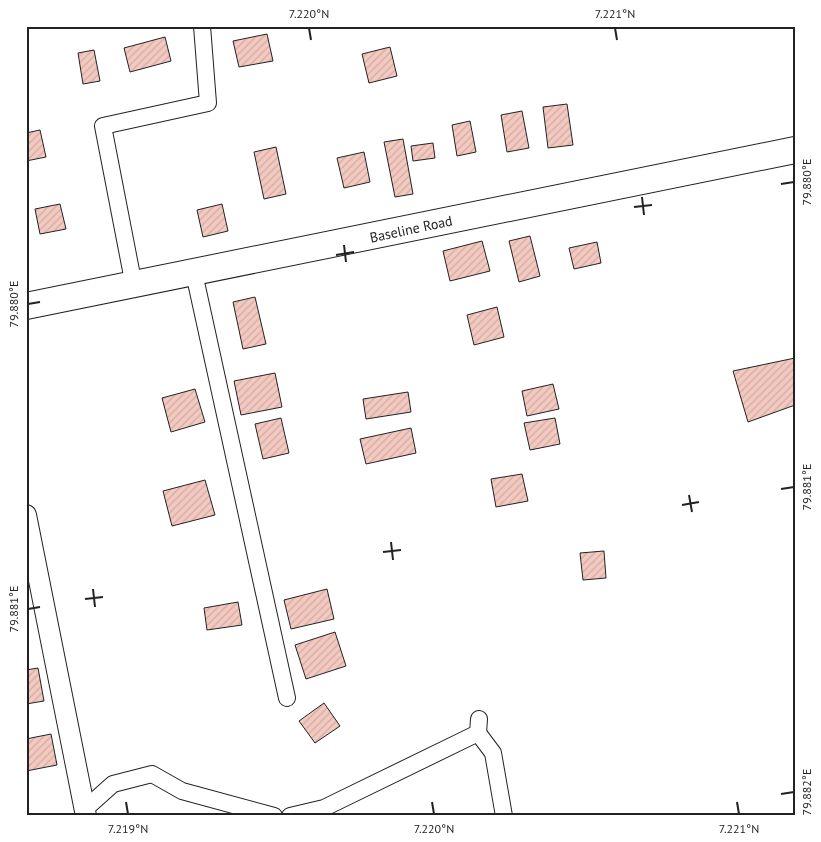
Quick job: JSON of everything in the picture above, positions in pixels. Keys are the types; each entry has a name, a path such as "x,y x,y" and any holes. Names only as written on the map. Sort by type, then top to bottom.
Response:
{"main road":[{"name":"Baseline Road","path":"26,306 134,286 795,150"}],"street":[{"path":"134,286 103,126 208,102 202,26"},
{"path":"194,273 287,698"},
{"path":"26,515 86,813"},
{"path":"290,816 324,808 478,726 493,753 504,816"},
{"path":"86,813 113,784 152,774 182,791 274,816"}],"building":[{"path":"267,34 273,61 239,67 233,41"},
{"path":"165,37 171,61 130,72 124,48"},
{"path":"390,47 397,76 369,83 362,54"},
{"path":"94,50 100,81 83,84 78,53"},
{"path":"567,104 573,145 548,148 543,107"},
{"path":"522,111 529,148 507,152 501,115"},
{"path":"470,121 476,152 457,156 452,125"},
{"path":"40,130 46,157 26,161 26,133"},
{"path":"403,139 413,194 395,197 384,142"},
{"path":"433,143 435,158 413,161 411,146"},
{"path":"276,147 286,194 264,199 254,152"},
{"path":"364,152 370,182 344,188 337,158"},
{"path":"60,204 66,229 40,234 35,209"},
{"path":"222,204 228,231 203,237 197,210"},
{"path":"530,236 540,276 519,282 509,241"},
{"path":"482,241 490,271 450,281 443,251"},
{"path":"597,242 601,263 574,269 569,248"},
{"path":"255,297 266,344 243,349 233,302"},
{"path":"497,307 504,337 474,345 467,315"},
{"path":"795,358 795,405 748,422 733,371"},
{"path":"275,373 282,407 241,415 234,381"},
{"path":"553,384 559,409 527,416 522,391"},
{"path":"195,389 205,422 171,432 162,398"},
{"path":"408,392 411,412 366,419 363,399"},
{"path":"281,418 289,453 263,459 255,424"},
{"path":"555,418 560,444 530,450 524,423"},
{"path":"411,428 416,453 366,464 360,439"},
{"path":"522,474 528,501 496,507 491,479"},
{"path":"205,480 215,515 172,526 163,491"},
{"path":"604,551 606,578 583,580 580,553"},
{"path":"327,589 334,619 291,629 284,600"},
{"path":"238,602 242,625 207,630 204,608"},
{"path":"335,632 346,666 306,679 295,645"},
{"path":"38,668 44,701 26,704 26,670"},
{"path":"324,703 340,726 315,743 299,721"},
{"path":"51,734 57,765 26,771 26,739"}]}
